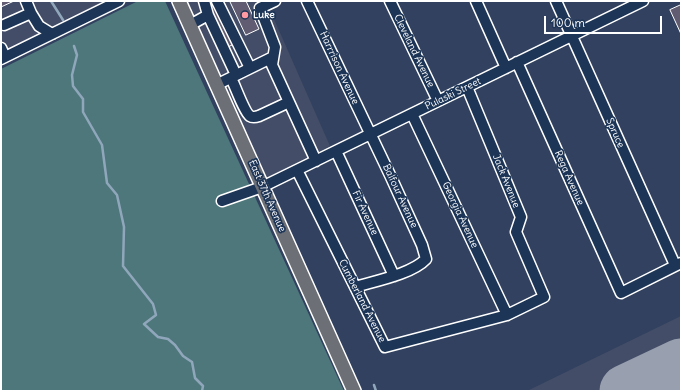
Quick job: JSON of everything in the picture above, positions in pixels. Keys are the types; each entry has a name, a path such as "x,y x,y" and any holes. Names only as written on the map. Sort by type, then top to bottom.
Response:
{"main road":[{"name":"East 37th Avenue","path":"179,1 354,391"}],"street":[{"path":"26,1 39,26 52,34"},
{"path":"204,1 208,15 234,76 246,111 251,116 256,117 289,102"},
{"path":"217,1 250,68"},
{"path":"275,1 260,8 275,47 272,65 316,161"},
{"name":"Harrrison Avenue","path":"307,1 370,134"},
{"name":"Cleveland Avenue","path":"390,1 438,101"},
{"path":"476,1 506,68"},
{"name":"Spruce","path":"556,1 678,264"},
{"name":"Pulaski Street","path":"222,201 262,187 642,1"},
{"path":"1,48 3,58 113,2"},
{"path":"4,25 31,13"},
{"path":"190,25 208,15"},
{"path":"216,85 273,57"},
{"name":"Rega Avenue","path":"517,62 621,293 678,264"},
{"name":"Jack Avenue","path":"467,87 521,217 516,232 544,297"},
{"name":"Georgia Avenue","path":"412,114 507,315"},
{"name":"Balfour Avenue","path":"370,134 422,245 426,259 421,265 394,276"},
{"name":"Fir Avenue","path":"336,151 394,276"},
{"name":"Cumberland Avenue","path":"297,170 385,347 507,315 544,297"},
{"path":"355,287 394,276"}],"shaded area":[{"path":"1,1 113,1 1,57"},
{"path":"182,1 266,1 330,146 262,181"},
{"path":"681,316 681,391 527,391 607,352"}],"green space":[{"path":"138,1 165,1 344,391 1,391 1,69"}],"building":[{"path":"1,1 14,1 1,7"},
{"name":"Luke","path":"230,1 246,1 259,29 246,35"},
{"name":"Luke","path":"215,3 234,44 226,48 207,6"},
{"path":"681,5 681,34 670,10"}],"waterway":[{"path":"51,1 63,20"},
{"path":"74,46 77,55 72,75 73,86 83,99 83,112 102,145 107,183 117,195 124,227 123,266 153,304 156,315 144,324 158,337 168,339 175,345 183,356 192,362 195,378 203,386 202,391"},
{"path":"374,385 376,391"}],"taxiway":[{"path":"644,383 649,391"}],"runway":[{"path":"626,391 681,365"}],"place":[{"name":"Luke","path":"245,15"}]}
